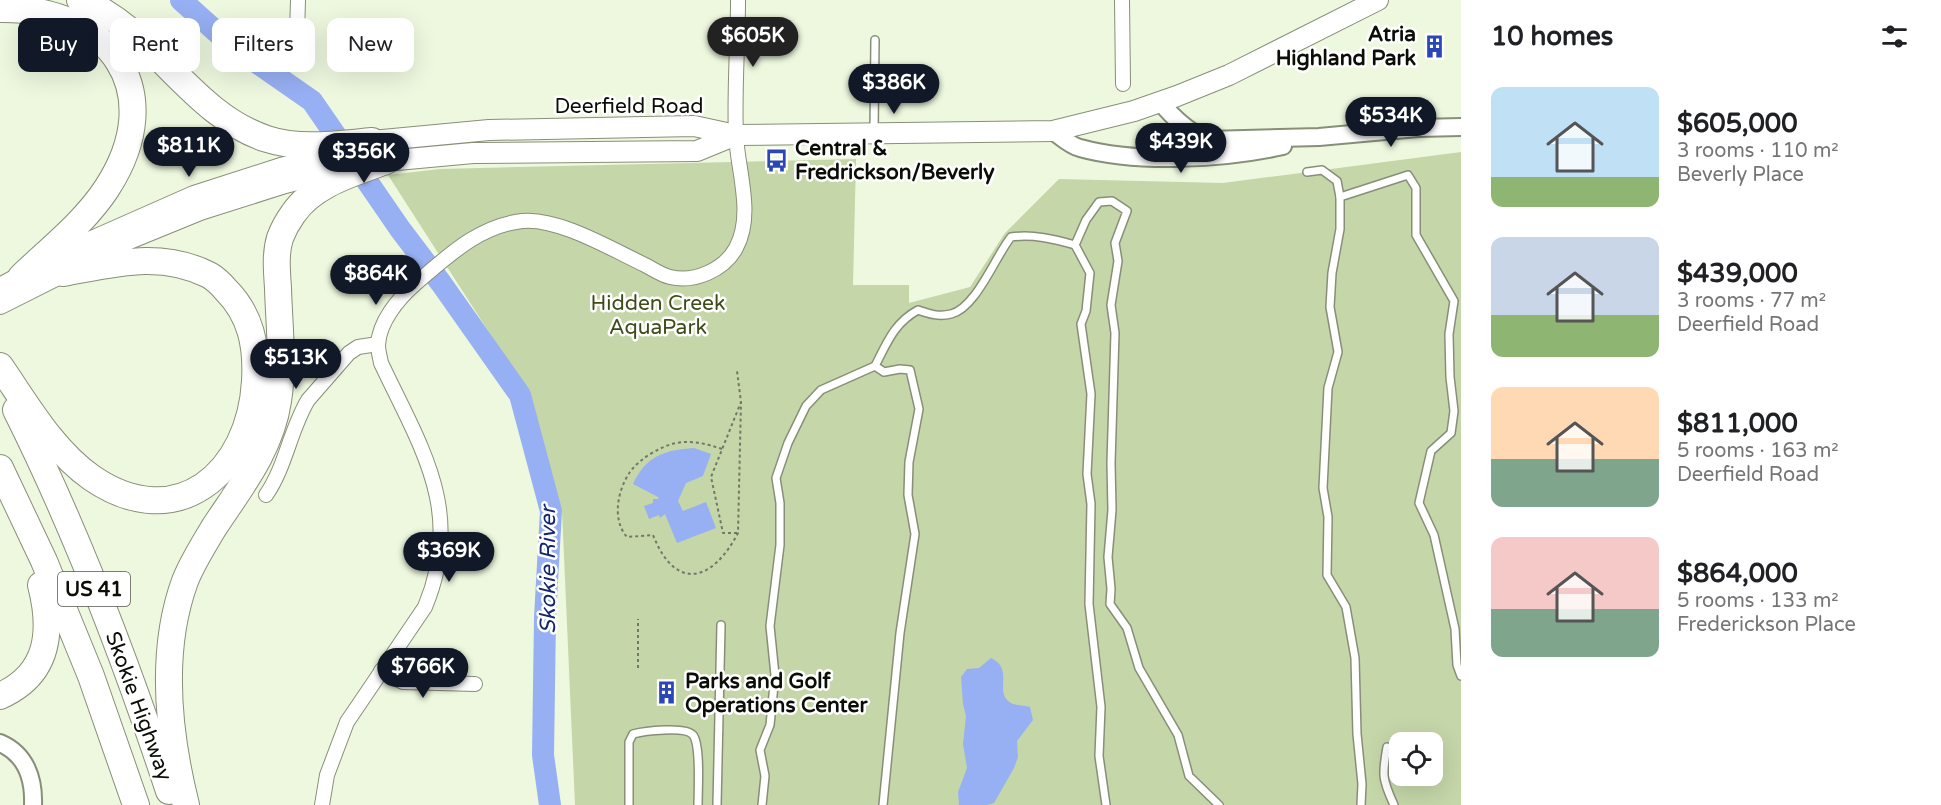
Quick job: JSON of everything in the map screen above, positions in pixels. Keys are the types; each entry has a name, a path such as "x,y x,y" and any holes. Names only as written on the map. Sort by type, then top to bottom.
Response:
{"highway":[{"path":"80,0 97,7 146,43 210,107 235,126 333,161 379,151"},
{"path":"0,9 47,14 78,25 114,55 123,69 132,96 132,123 124,155 107,189 82,218 7,293"},
{"path":"333,161 379,151"},
{"path":"186,805 173,738 170,705 170,651 176,610 185,580 195,559 254,468 271,431 278,402 281,369 277,265 280,238 302,203 323,187 333,161"},
{"path":"0,366 42,428 77,466 106,486 131,497 162,500 190,494 214,478 230,460 242,439 250,416 256,366 251,328 243,309 236,300 215,279 184,265 145,259 63,273"},
{"name":"Skokie Highway","path":"0,378 65,518 108,621 174,805"},
{"path":"0,469 40,580 48,616 45,645 40,661 31,675 19,686 0,696"},
{"name":"Skokie Highway","path":"0,469 44,561 82,656 136,805"}],"main road":[{"name":"Deerfield Road","path":"379,151 489,130 694,126 736,135 1053,131 1134,111 1228,75 1378,0"},
{"path":"7,293 63,273 129,239 200,210 285,183 333,161"},
{"path":"7,293 64,253 194,196 281,168 333,161"}],"street":[{"path":"297,18 298,0"},
{"path":"322,805 327,775 347,722 415,623 431,590 439,558 441,520 437,490 430,467 381,363 378,344 382,326 411,288 458,247 502,224 525,221 549,223 570,230 669,277 694,278 709,273 726,262 736,248 745,214 736,135 738,0"},
{"path":"1122,0 1123,84"},
{"path":"1160,102 1184,127 1207,140 1319,137 1418,128 1461,127"},
{"path":"1053,131 1078,148 1154,157 1255,152 1319,137"},
{"path":"266,495 284,461 308,400 349,353 358,347 378,344"},
{"path":"381,671 403,682 475,684"},
{"path":"0,743 22,760 31,775 34,790 33,805"}],"lane":[{"path":"873,134 875,40"},
{"path":"1307,172 1322,170 1337,181 1340,196 1340,229 1332,273 1330,307 1338,352 1328,388 1323,488 1328,517 1326,575 1346,607 1355,658 1357,734 1362,784 1361,805"},
{"path":"1340,196 1408,175 1416,188 1416,235 1454,301 1449,334 1454,411 1451,433 1431,451 1419,503 1434,535 1455,629 1457,665 1461,676"},
{"path":"1075,244 1086,220 1099,202 1112,201 1127,211 1115,243 1118,261 1111,306 1115,344 1111,463 1112,510 1108,557 1110,604 1127,628 1139,668 1178,735 1189,776 1219,805"},
{"path":"762,805 765,776 760,750 770,725 776,675 770,626 780,545 780,503 776,478 788,442 806,406 821,390 875,366 894,329 905,317 918,310 933,315 954,314 977,292 1011,237 1022,236 1050,238 1075,244 1090,273 1086,311 1081,324 1091,394 1087,474 1091,504 1089,604 1101,707 1099,756 1106,805"},
{"path":"875,366 884,372 910,370 918,409 909,462 908,495 915,534 900,633 883,805"},
{"path":"717,805 722,625"},
{"path":"629,805 629,742 633,734 685,730 693,735 697,745 698,805"},
{"path":"1387,747 1382,770 1384,783 1394,805"}],"path":[{"path":"1154,148 1165,121"},
{"path":"722,449 695,442 676,443 661,448 630,471 622,489 617,508 622,531 627,537 653,535 667,562 675,570 698,573 710,568 728,551 738,533 741,402 737,371"},
{"path":"738,533 723,533 711,477 741,402"},
{"path":"638,619 638,668"}],"green space":[{"name":"Hidden Creek AquaPark","path":"1461,152 1461,805 575,805 562,511 528,393 388,175 440,169 856,159 853,285 909,285 909,303 970,287 1005,233 1059,179 1223,183"}],"water":[{"path":"694,448 711,454 703,476 686,483 678,501 683,511 706,502 716,528 677,543 665,514 660,518 659,515 649,519 644,506 653,503 653,499 659,499 658,497 633,484 644,467 657,456"},
{"path":"991,658 1002,668 1006,699 1013,704 1030,707 1033,720 1017,741 1018,757 1014,768 994,803 959,805 958,792 967,768 963,744 966,716 961,677 967,669 979,668"}],"waterway":[{"name":"Skokie River","path":"181,0 230,44 312,101 400,229 520,395 551,511 545,617 543,755 550,805"}],"place":[{"name":"Atria Highland Park","path":"1434,46"},
{"name":"Central & Fredrickson/Beverly","path":"777,160"},
{"name":"Parks and Golf Operations Center","path":"667,693"}]}
